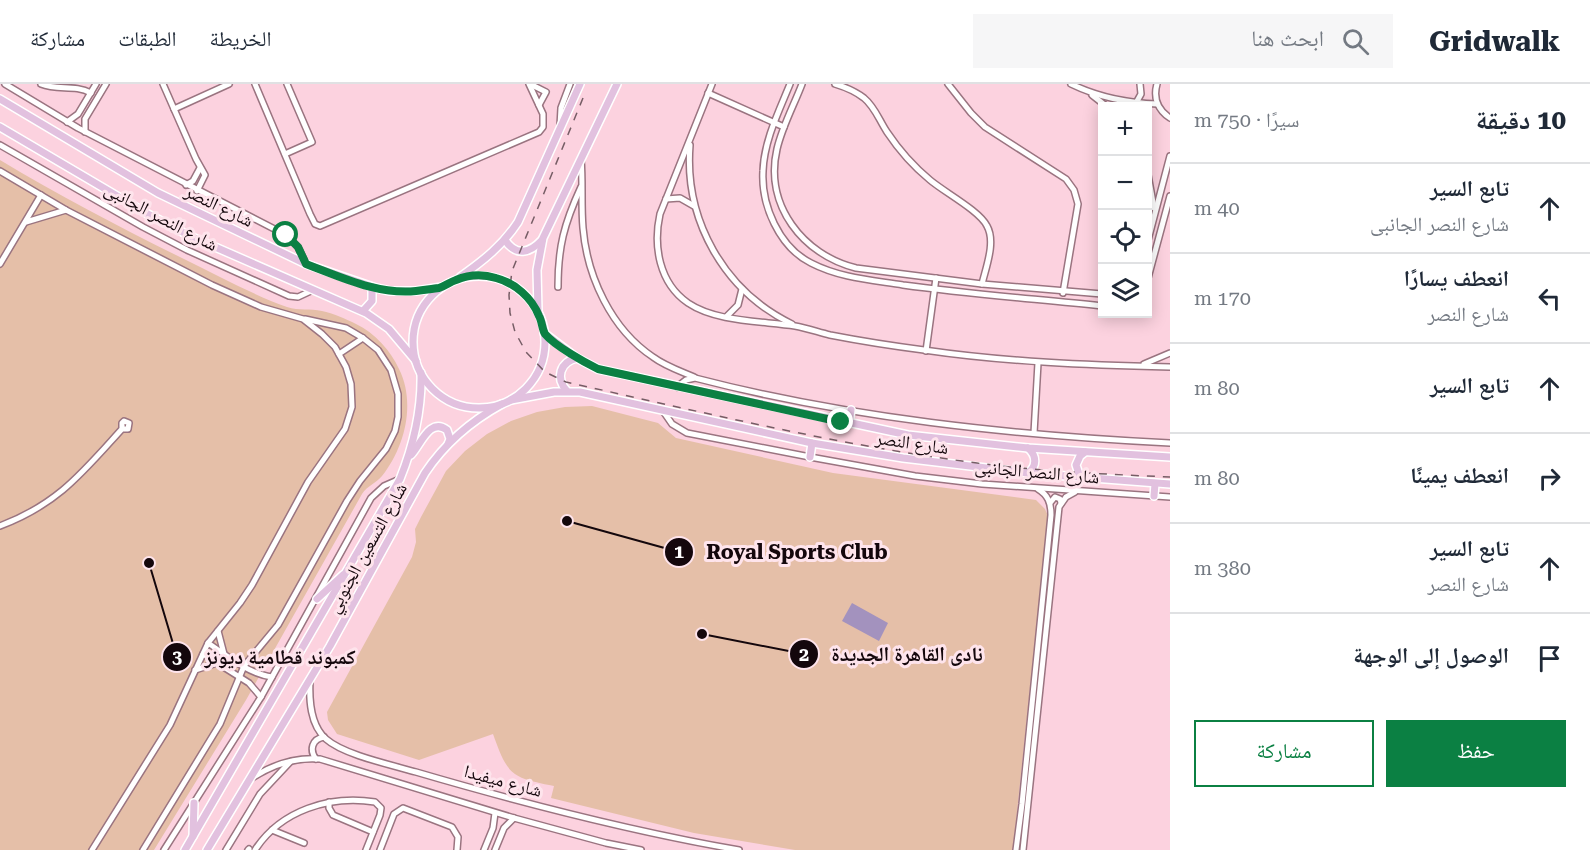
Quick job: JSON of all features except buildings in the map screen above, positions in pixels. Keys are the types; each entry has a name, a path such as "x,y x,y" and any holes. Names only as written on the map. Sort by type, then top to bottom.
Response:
{"main road":[{"path":"416,361 414,333 417,318 431,296 485,259 506,240 523,213 580,84"},
{"path":"0,127 146,213 190,236 363,311 389,329 416,361 421,373 439,394 460,405 479,408 511,400 523,391 540,366 545,344 538,314 536,281 543,238 617,84"},
{"name":"شارع النصر","path":"0,99 158,193 306,264 372,287 403,291 442,287"},
{"path":"506,240 513,249 522,252 532,249 543,238"},
{"path":"457,279 486,276 506,282 525,294 538,314"},
{"path":"363,311 372,301 372,287"},
{"name":"شارع النصر","path":"544,333 577,358 598,369 909,435 1028,448 1170,457"},
{"path":"567,391 561,382 561,371 567,362 577,358"},
{"name":"شارع التسعين الجنوبي","path":"185,850 400,479 420,412 421,373"},
{"name":"شارع النصر","path":"511,400 567,391 593,394 812,443 903,458 1028,473 1170,484"},
{"name":"شارع التسعين الجنوبي","path":"207,850 310,680 425,473 448,444 479,418 502,404"},
{"path":"849,423 851,410"},
{"path":"408,457 420,445 429,429 434,426 447,430 448,444"},
{"path":"810,457 812,443"},
{"path":"1028,448 1033,452 1035,461 1034,467 1028,473"},
{"path":"1084,478 1079,474 1076,465 1080,456 1085,452"},
{"path":"1154,496 1155,484"},
{"path":"317,599 347,572"},
{"path":"193,837 194,803"}],"street":[{"path":"5,84 85,132 186,186 286,235 298,247 306,264"},
{"path":"41,84 53,88 77,87 89,95 95,103"},
{"path":"67,122 78,114 96,84"},
{"path":"85,132 85,119 106,84"},
{"path":"163,84 205,177 198,191"},
{"path":"174,109 229,84"},
{"path":"255,84 313,220 317,225 324,226 539,132 544,122 530,84"},
{"path":"285,154 312,142 287,84"},
{"path":"530,84 546,92 538,105"},
{"path":"560,132 561,108 570,84"},
{"path":"712,84 666,199 657,231 660,265 668,281 687,303 699,310 727,316 797,326 829,335 926,351 1038,363 1170,367"},
{"path":"790,84 766,150 763,171 766,201 775,225 797,254 810,263 843,275 934,289 1098,306"},
{"path":"802,84 784,127 776,156 777,189 781,205 789,221 804,241 825,257 845,265 936,278 1098,294"},
{"path":"835,84 853,90 872,105 895,143 916,167 930,180 982,217 990,233 991,242 982,284"},
{"path":"948,84 985,127 1066,179 1074,190 1077,211 1062,301"},
{"path":"1071,84 1089,92 1132,102"},
{"path":"1137,102 1141,94 1140,84"},
{"path":"1157,84 1155,97 1157,104 1169,117 1170,125"},
{"path":"1089,92 1101,102"},
{"path":"708,93 784,127"},
{"path":"1152,104 1157,104"},
{"path":"691,138 689,173 695,207 715,255 742,289 762,306 797,326"},
{"name":"شارع النصر الجانبى","path":"0,145 187,250 289,296 306,295 314,290"},
{"path":"1152,221 1170,156"},
{"path":"581,158 582,226 585,246 589,264 604,301 638,345 667,365 695,378 911,420 1097,439 1170,442"},
{"path":"186,186 193,181 200,168"},
{"path":"0,171 66,210 212,285 261,307 303,319 338,325 363,338 382,356 396,383 399,405 395,431 386,449 347,501 278,625 244,666 220,724 143,850"},
{"path":"558,287 558,258 563,232 583,183"},
{"path":"1162,185 1170,186"},
{"path":"0,264 41,195"},
{"path":"1152,264 1170,196"},
{"path":"666,199 680,198 695,207"},
{"path":"1152,199 1154,211"},
{"path":"26,222 66,210"},
{"path":"926,351 936,278"},
{"path":"727,316 738,305 742,289"},
{"path":"92,850 171,725 208,643 252,585 308,482 345,429 352,407 349,375 329,340 303,319"},
{"path":"339,354 363,338"},
{"path":"1139,366 1170,353"},
{"path":"1034,433 1038,363"},
{"path":"677,387 686,380 695,378"},
{"name":"شارع النصر الجانبى","path":"663,411 672,424 687,433 915,476 1036,488 1170,497"},
{"path":"0,526 35,510 59,494 79,476 122,429"},
{"path":"164,850 261,697 371,498 384,486 400,479"},
{"path":"1016,850 1050,527 1050,502 1042,491 1036,488"},
{"path":"1023,850 1059,507 1066,497 1078,491"},
{"path":"1050,502 1055,497 1060,499 1061,503"},
{"path":"218,631 224,654"},
{"path":"208,643 259,674 272,677"},
{"path":"203,654 239,675 253,686 261,697"},
{"path":"195,670 217,663"},
{"path":"310,680 312,712 324,737 319,738 313,744 312,753 316,759"},
{"name":"شارع ميفيدا","path":"324,737 339,747 380,762 478,791 636,829 739,850"},
{"name":"شارع ميفيدا","path":"250,779 274,766 291,761 316,759 495,813 606,843 641,850"},
{"path":"226,850 260,794 291,761"},
{"path":"338,801 338,817"},
{"path":"251,850 272,830 296,813 329,802 364,801 379,804 381,813 366,850"},
{"path":"329,802 331,813 373,832"},
{"path":"380,850 394,813 403,808 452,827 458,837 457,850"},
{"path":"495,813 493,828 485,848 495,849 504,828 514,818"},
{"path":"272,830 304,843"}],"shaded area":[{"path":"0,160 114,224 247,290 287,307 331,313 363,328 387,349 396,362 404,382 407,396 406,424 397,452 382,476 362,494 246,700 154,850 0,850"},
{"path":"592,406 658,423 676,438 833,473 1036,500 1045,509 1048,516 1013,850 795,850 694,833 551,798 554,786 520,777 508,767 493,734 419,760 337,734 328,720 327,712 412,557 416,542 415,529 446,471 465,451 487,434 511,421 537,412 565,407"},
{"path":"852,603 888,623 879,641 842,621"}],"railway":[{"path":"583,98 512,271 509,295 510,313 515,332 526,352 545,372 566,382 664,404 763,426 912,454 1040,470 1170,477"}],"place":[{"name":"Royal Sports Club","path":"567,521"},
{"name":"كمبوند قطامية ديونز","path":"149,563"},
{"name":"نادى القاهرة الجديدة","path":"702,634"}],"route":[{"path":"286,235 298,247 306,264 390,291 416,291 442,287 457,279 471,276 486,276 506,282 525,294 532,303 542,323 544,333 577,358 598,369 841,422"}]}
